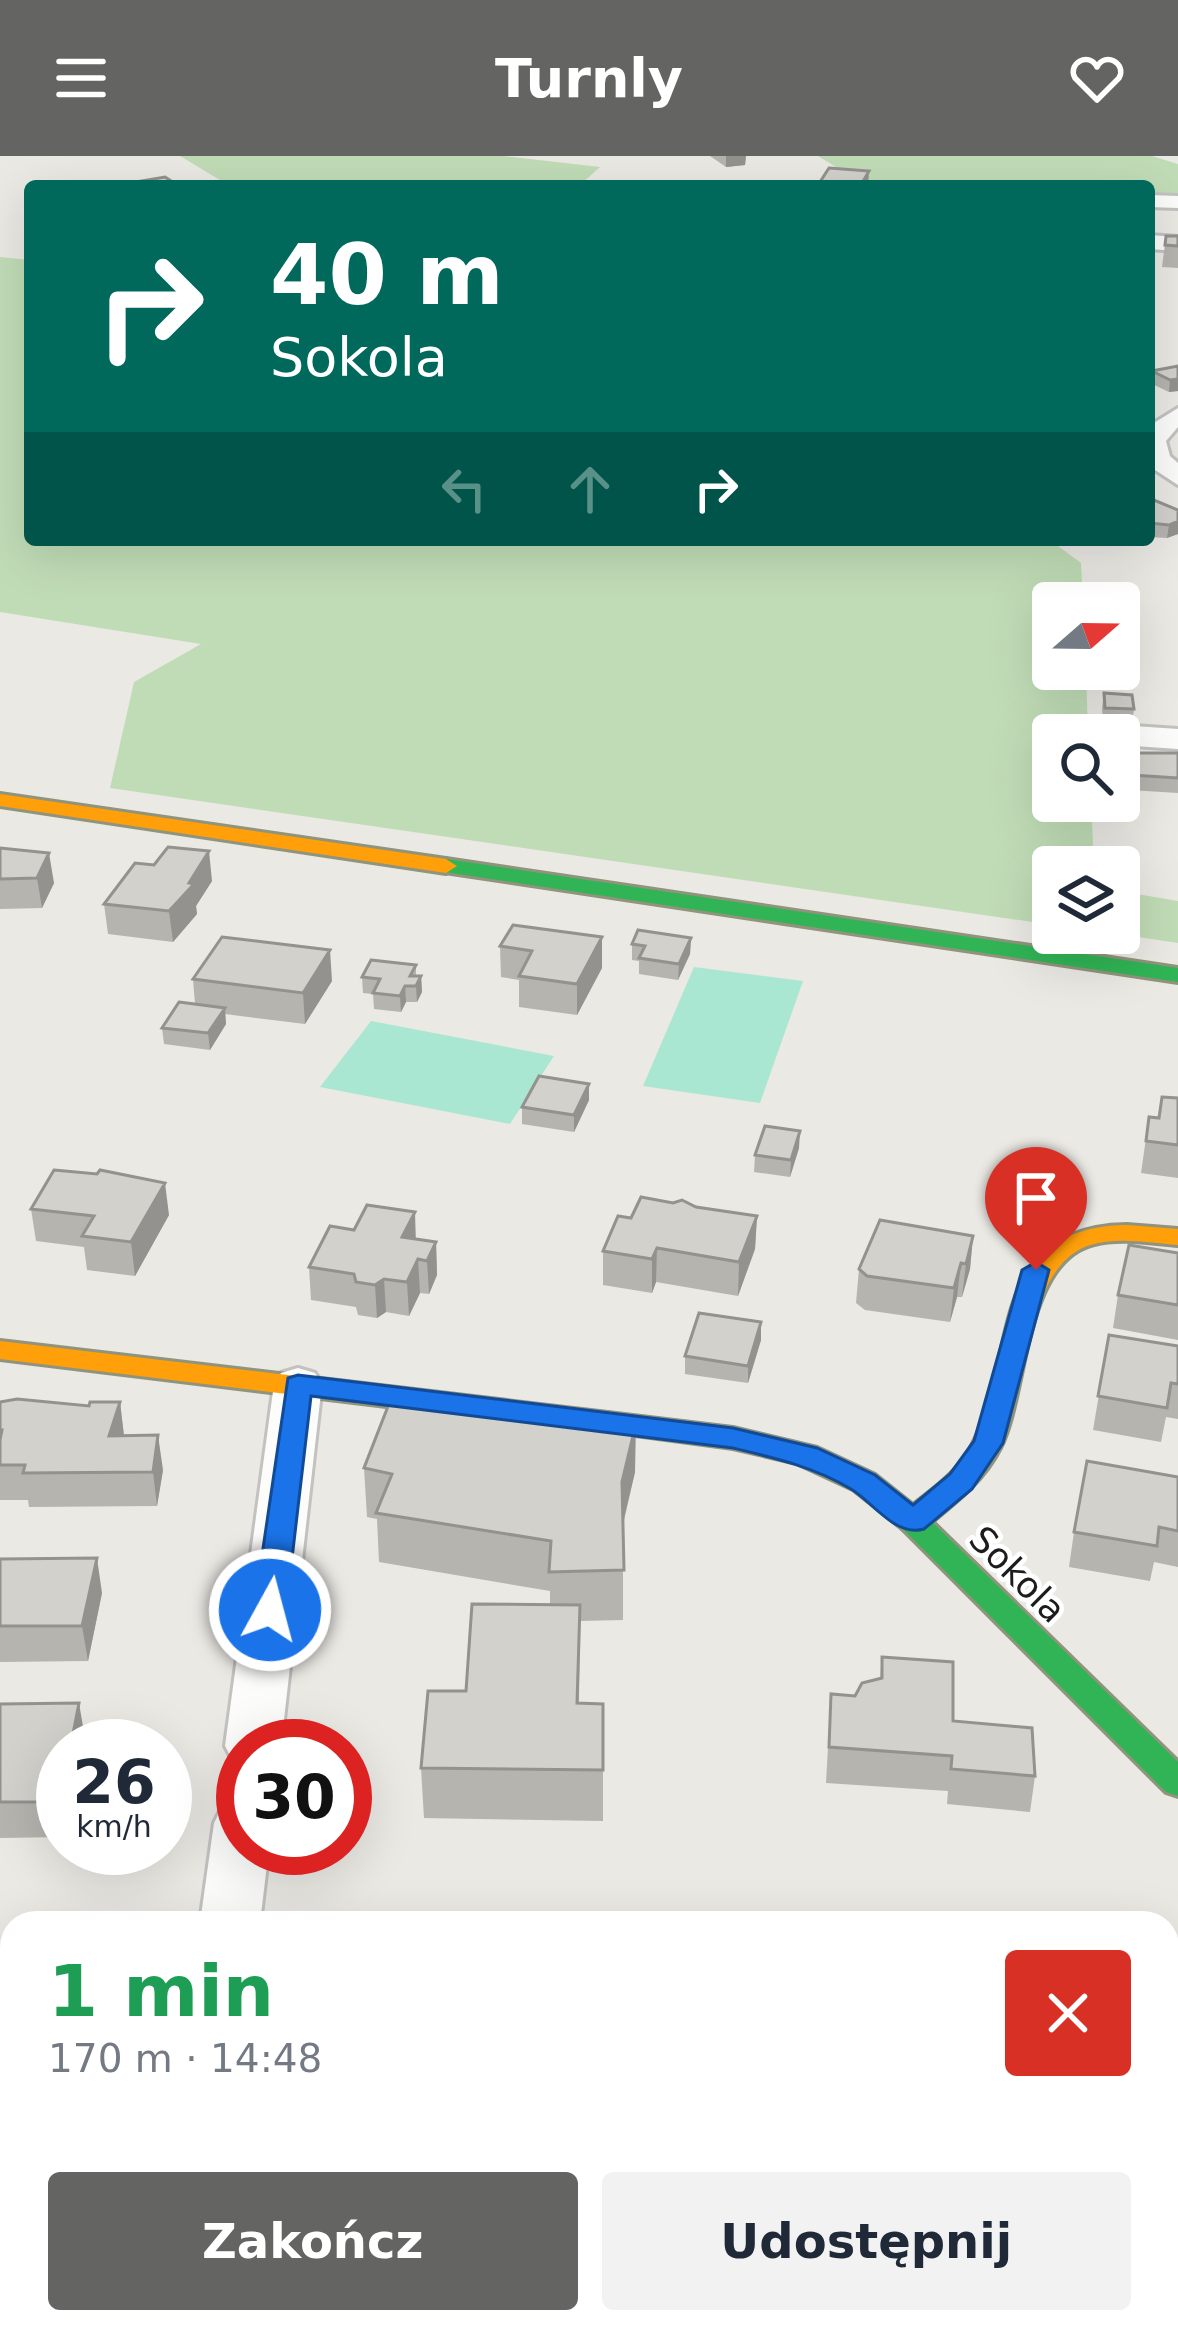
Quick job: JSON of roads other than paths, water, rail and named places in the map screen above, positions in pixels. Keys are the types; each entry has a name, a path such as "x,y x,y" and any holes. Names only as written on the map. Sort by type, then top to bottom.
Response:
{"street":[{"path":"1155,436 1178,416"},
{"path":"1155,453 1178,477"},
{"path":"1140,736 1178,739"},
{"path":"0,800 1178,975"},
{"path":"913,1521 961,1481 988,1443 1036,1270 1058,1247 1100,1233 1178,1237"},
{"name":"Sokola","path":"0,1350 733,1438 806,1455 864,1483 913,1521 1178,1783"},
{"path":"256,1719 298,1384"},
{"path":"232,1911 236,1875"}]}
